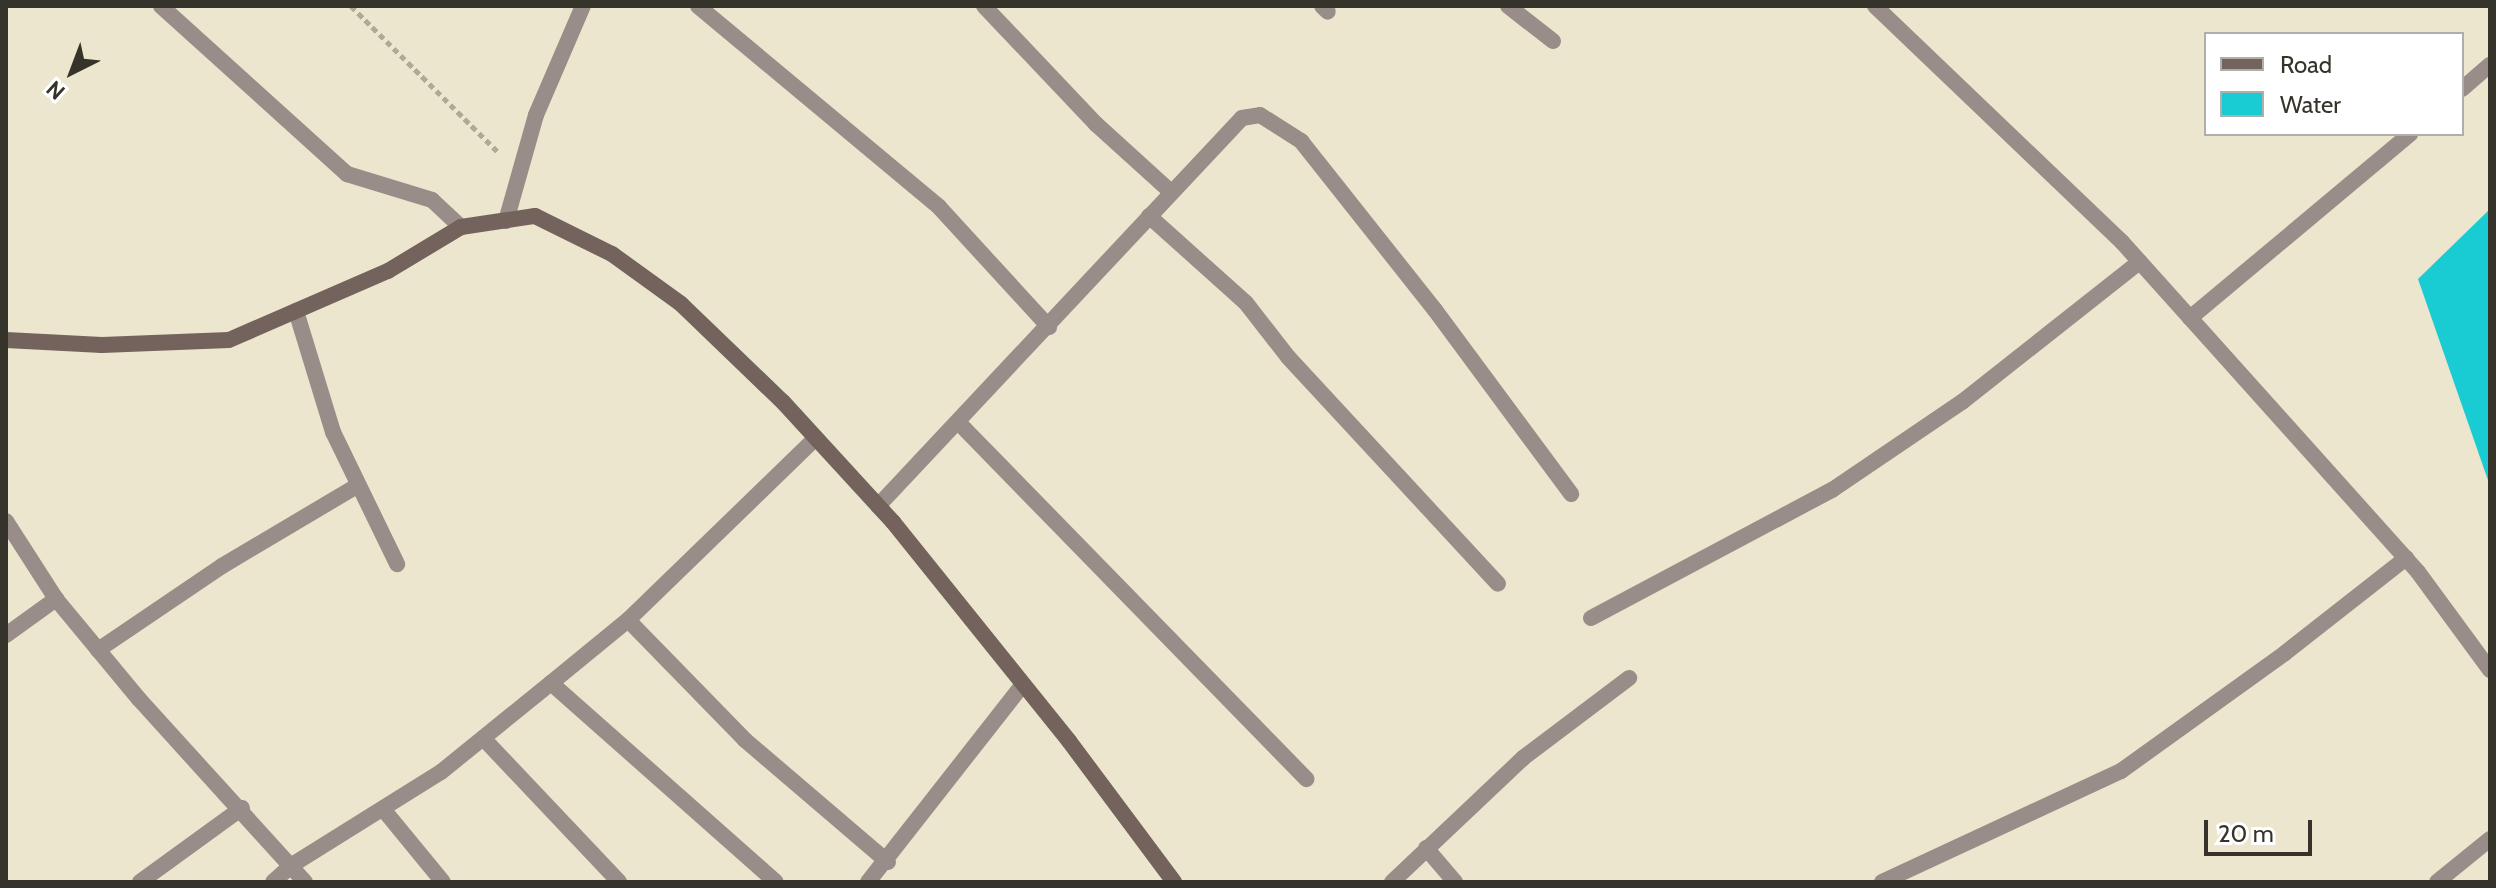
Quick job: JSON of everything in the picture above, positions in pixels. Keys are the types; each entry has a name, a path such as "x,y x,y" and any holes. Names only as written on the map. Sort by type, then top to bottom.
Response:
{"street":[{"path":"161,6 347,174 432,200 461,227"},
{"path":"698,6 939,207 1049,327"},
{"path":"984,6 1096,124 1171,192"},
{"path":"1508,6 1553,41"},
{"path":"1875,6 2139,262 2406,558 2490,670"},
{"path":"506,221 557,57 585,7"},
{"path":"2464,87 2490,65"},
{"path":"878,506 1242,118 1260,115 1278,122 1301,141 1435,310 1571,494"},
{"path":"2190,318 2408,136"},
{"path":"6,340 102,345 229,340 388,271 461,227 535,216 612,254 681,304 815,439 878,506 1023,684 1174,882"},
{"path":"1149,216 1246,303 1288,357 1498,584"},
{"path":"1591,618 1832,490 1962,402 2139,262"},
{"path":"296,311 333,432 397,564"},
{"path":"958,422 1306,779"},
{"path":"273,882 292,865 383,809 483,738 551,683 628,620 815,439"},
{"path":"98,650 222,566 357,486"},
{"path":"6,521 56,599 98,650 305,882"},
{"path":"1882,882 2121,771 2285,653 2406,558"},
{"path":"6,635 56,599"},
{"path":"628,620 745,740 888,862"},
{"path":"1392,882 1523,758 1629,678"},
{"path":"551,683 776,882"},
{"path":"868,882 888,862 1023,684"},
{"path":"483,738 619,882"},
{"path":"140,882 242,808"},
{"path":"383,809 443,882"},
{"path":"2437,882 2490,839"},
{"path":"1426,848 1455,882"}],"path":[{"path":"351,6 521,175"}],"water":[{"path":"2490,209 2490,486 2418,279"}]}
